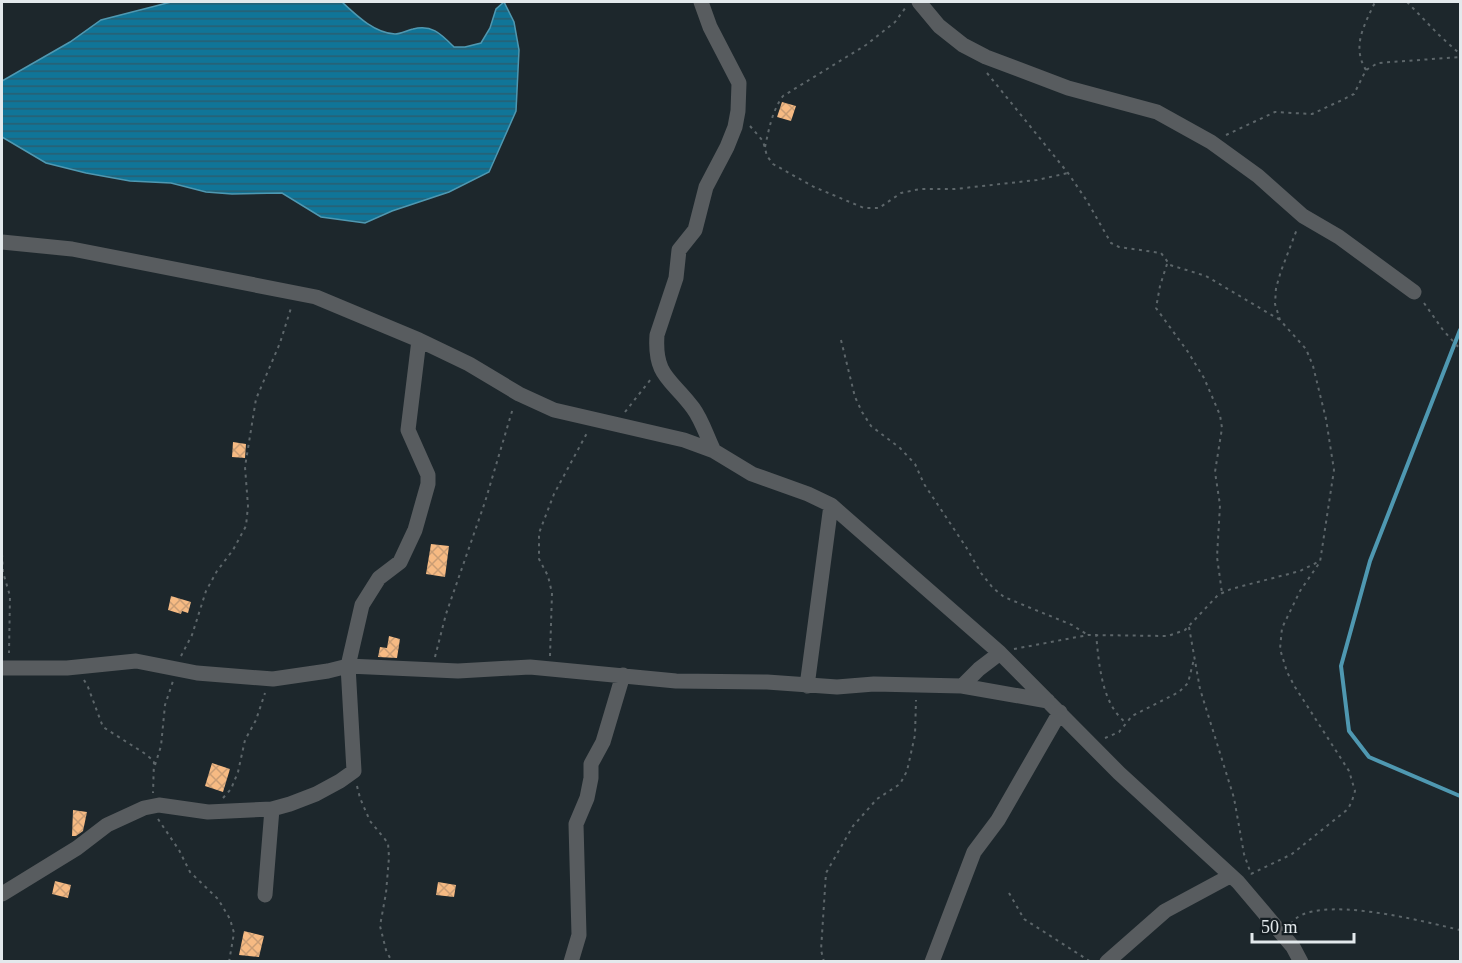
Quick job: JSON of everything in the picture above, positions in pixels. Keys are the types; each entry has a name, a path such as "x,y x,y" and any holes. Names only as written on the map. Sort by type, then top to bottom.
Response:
{"street":[{"path":"701,2 710,27 739,83 738,111 735,127 727,147 706,187 695,230 679,250 676,278 657,335 659,366 667,380 694,409 714,451"},
{"path":"919,2 939,26 963,45 979,54 1040,79 1157,112 1211,142 1258,176 1304,216 1339,237 1414,292"},
{"path":"2,242 72,249 316,297 470,364 519,394 554,410 664,434 714,451 752,474 808,494 831,506 1000,653 1119,772 1240,877 1301,962"},
{"path":"2,894 78,848 107,825 153,806 208,812 272,809 316,794 354,771 348,666 365,597 379,578 400,562 415,530 426,494 428,475 408,430 419,340"},
{"path":"807,686 831,506"},
{"path":"962,686 1000,653"},
{"path":"4,668 67,668 136,661 177,669 273,679 320,673 348,666 458,671 509,667 548,668 676,681 767,682 807,686 908,684 962,686 1049,701"},
{"path":"571,962 579,935 576,824 591,778 591,764 603,742 623,675"},
{"path":"933,962 974,852 998,820 1060,712"},
{"path":"265,895 272,809"},
{"path":"1107,962 1165,911 1240,877"}],"path":[{"path":"765,149 772,119 783,96 866,45 895,22 908,2"},
{"path":"1366,70 1360,54 1360,37 1376,2"},
{"path":"1407,2 1461,55"},
{"path":"979,54 988,77 1068,173 1111,243 1119,247 1157,251 1167,263 1206,276 1280,320 1306,349 1313,366 1326,419 1334,470 1320,562 1300,591 1282,628 1280,649 1287,672 1295,687 1349,771 1354,791 1348,809 1292,854 1240,877"},
{"path":"1211,142 1275,112 1312,114 1341,101 1357,90 1366,70 1378,63 1461,55"},
{"path":"738,111 763,141 773,164 814,188 864,208 879,208 901,193 920,189 955,189 1037,180 1068,173"},
{"path":"1280,320 1275,304 1276,288 1287,253 1304,216"},
{"path":"1167,263 1156,308 1204,378 1220,415 1222,428 1215,472 1220,505 1217,557 1222,593"},
{"path":"1414,292 1461,349"},
{"path":"229,962 234,933 230,919 218,899 190,872 179,850 157,818 153,806 155,765 161,746 165,705 206,591 246,526 248,506 245,467 256,399 280,343 296,294"},
{"path":"841,340 855,397 862,412 872,426 900,448 915,464 924,484 993,588 1004,597 1064,621 1088,635"},
{"path":"616,424 659,366"},
{"path":"428,669 434,660 446,614 519,394"},
{"path":"548,668 551,647 552,593 548,576 539,559 539,533 554,494 594,419"},
{"path":"2,554 3,572 11,604 4,668"},
{"path":"1000,653 1039,643 1096,634 1168,636 1185,630 1222,593 1300,571 1320,562"},
{"path":"1189,626 1200,689 1233,798 1244,854 1240,877"},
{"path":"1096,634 1102,677 1116,714 1125,722"},
{"path":"1091,743 1117,733 1132,716 1179,692 1188,684 1195,655"},
{"path":"67,668 82,678 88,687 104,727 144,753 155,765"},
{"path":"208,812 231,789 238,772 245,740 273,679"},
{"path":"824,962 821,950 825,873 853,826 877,800 900,784 907,771 915,735 916,701 914,690 908,684"},
{"path":"354,771 360,798 370,821 388,843 386,894 380,926 386,950 392,962"},
{"path":"1009,893 1024,919 1091,962"},
{"path":"1284,937 1293,920 1306,914 1325,910 1374,911 1415,918 1461,930"}],"water":[{"path":"171,2 342,2 366,22 387,33 395,34 426,28 440,34 454,47 465,47 481,43 490,28 496,9 504,2 514,22 519,50 516,111 489,172 449,192 392,211 365,223 321,217 282,193 206,192 171,183 130,181 86,173 46,163 2,137 2,81 70,42 101,20"}],"building":[{"path":"782,102 796,106 791,121 777,117"},
{"path":"233,442 246,444 245,458 232,457"},
{"path":"431,544 449,546 445,577 426,574"},
{"path":"171,596 191,602 188,613 182,611 181,614 168,610"},
{"path":"389,636 400,639 397,658 378,657 380,647 387,648"},
{"path":"212,763 230,769 223,792 205,786"},
{"path":"73,810 87,812 83,831 76,836 72,836"},
{"path":"55,881 71,885 68,898 52,894"},
{"path":"438,882 456,885 454,897 436,895"},
{"path":"244,931 264,936 259,957 239,955"}],"waterway":[{"path":"1460,330 1370,561 1341,666 1349,731 1369,757 1460,796"}]}
